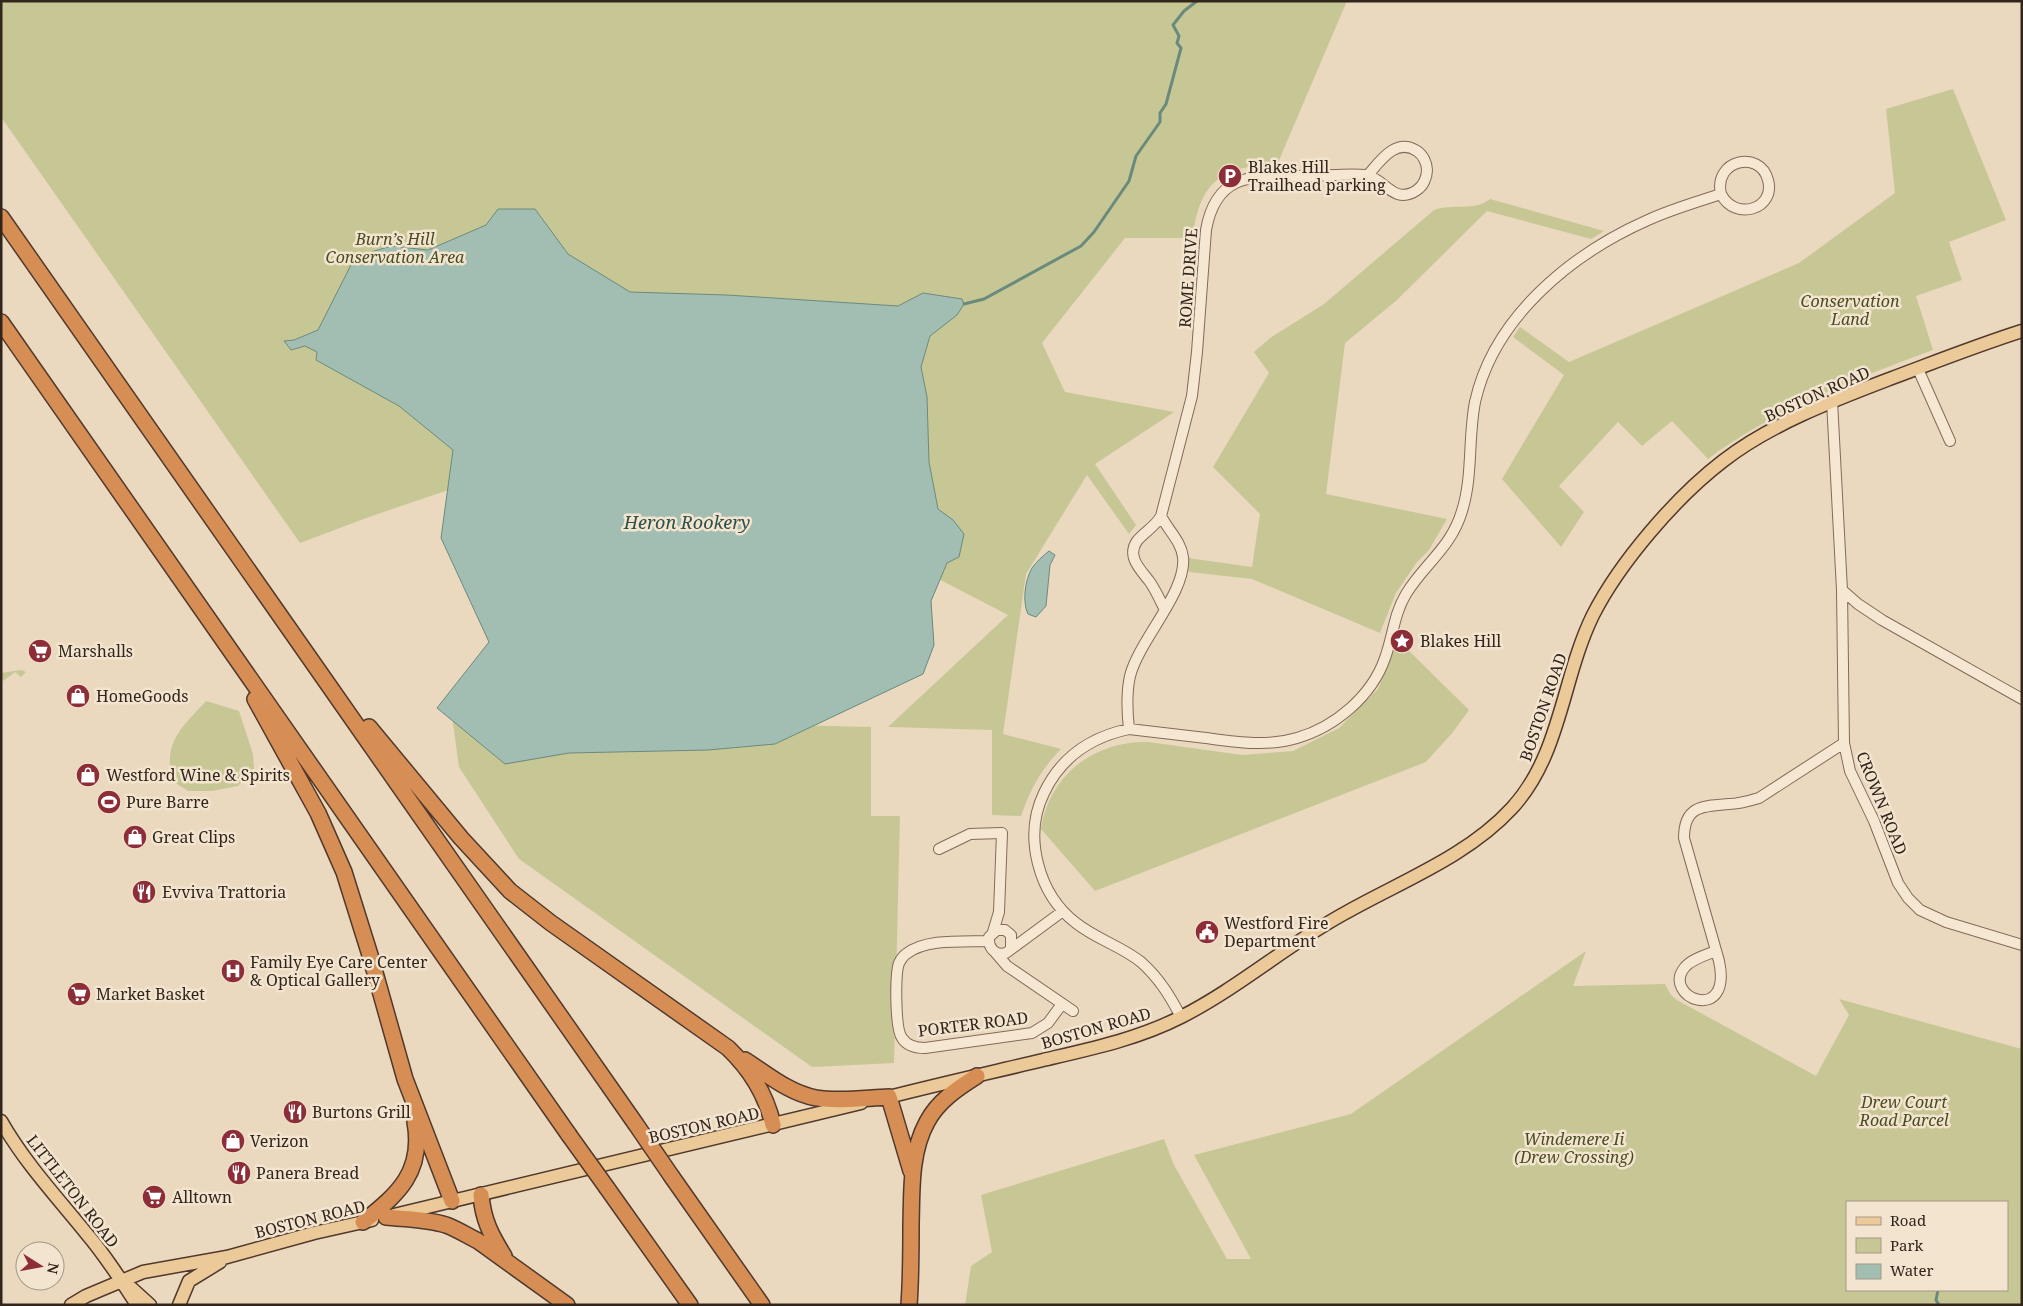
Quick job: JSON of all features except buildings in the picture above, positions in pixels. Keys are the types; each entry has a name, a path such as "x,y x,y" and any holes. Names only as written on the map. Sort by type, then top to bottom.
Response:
{"highway":[{"path":"1,217 762,1305"},
{"path":"1,322 569,1135 690,1305"},
{"path":"228,646 268,726 318,813 344,872 410,1094 452,1202"},
{"path":"320,671 462,838 510,891 551,923 733,1053 776,1081 815,1098 839,1100 889,1096 912,1175"},
{"path":"733,1053 758,1083 767,1104 772,1125"},
{"path":"909,1305 912,1175 921,1135 927,1121 943,1101 977,1076"},
{"path":"363,1222 396,1193 408,1179 417,1145 410,1094"},
{"path":"481,1195 482,1213 488,1228 509,1264"},
{"path":"386,1217 428,1221 446,1225 478,1241 567,1305"}],"main road":[{"name":"BOSTON ROAD","path":"71,1305 143,1272 227,1257 314,1233 452,1202 1129,1039 1182,1017 1223,993 1321,926 1454,854 1504,816 1527,790 1541,765 1593,615 1619,574 1680,498 1724,460 1754,441 1832,401 2022,331"},
{"name":"LITTLETON ROAD","path":"1,1121 34,1171 88,1234 122,1280 137,1305"},
{"path":"178,1305 189,1281 227,1257"},
{"name":"LITTLETON ROAD","path":"122,1280 150,1305"}],"street":[{"path":"1400,147 1408,147 1421,155 1427,169 1424,183 1419,189 1406,194 1392,192 1368,175 1387,154 1400,147"},
{"path":"1748,162 1755,164 1764,171 1768,179 1767,195 1762,202 1752,209 1735,208 1725,201 1721,194 1722,175 1730,166 1737,163 1748,162"},
{"name":"ROME DRIVE","path":"1164,610 1158,596 1134,560 1133,552 1139,539 1152,530 1161,516 1192,396 1206,230 1210,210 1215,200 1231,185 1250,177 1368,175"},
{"path":"1182,1017 1167,990 1150,970 1131,955 1086,931 1062,911 1046,887 1038,865 1035,831 1042,797 1052,778 1069,758 1101,737 1129,729 1266,744 1307,735 1336,719 1354,705 1369,688 1379,672 1386,657 1395,618 1407,592 1443,549 1462,513 1469,477 1471,436 1476,402 1493,354 1510,326 1531,301 1558,276 1616,236 1662,213 1721,194"},
{"path":"1918,369 1950,440"},
{"name":"CROWN ROAD","path":"1832,401 1842,590 1844,743 1850,771 1874,821 1898,883 1908,898 1920,910 1946,922 2022,945"},
{"path":"1129,729 1126,699 1130,674 1164,610 1179,579 1182,567 1183,557 1180,546 1161,516"},
{"path":"1842,590 1858,604 1882,620 1985,680 2022,699"},
{"path":"1716,950 1691,962 1682,972 1681,985 1691,998 1698,1000 1708,999 1718,991 1722,978 1716,950 1684,838 1684,828 1691,813 1701,807 1744,802 1759,798 1844,743"},
{"path":"939,848 970,834 981,832 1002,833 999,912 991,936 990,947 1002,962 1073,1012"},
{"path":"995,952 1002,954 1023,941 1062,911"},
{"path":"999,912 1012,939 1010,949 1014,965 1021,974"},
{"path":"991,936 1007,931 1025,932 1037,929"},
{"name":"PORTER ROAD","path":"991,936 935,943 913,949 902,957 898,970 897,1027 900,1036 906,1043 915,1047 926,1048 1032,1033 1048,1023 1062,1004"}],"green space":[{"name":"Burn’s Hill Conservation Area","path":"1,1 1347,1 1277,165 1242,169 1228,173 1217,180 1208,190 1201,203 1193,238 1125,238 1042,343 1065,392 1174,412 1095,464 1136,525 1129,534 1087,475 1026,574 1003,734 1061,749 1037,780 1021,816 992,815 992,730 888,727 1008,615 763,488 783,376 369,517 300,543 1,117"},
{"name":"Conservation Land","path":"1953,89 2006,220 1949,242 1962,280 1916,296 1933,350 1846,384 1788,410 1733,441 1708,459 1672,421 1642,446 1618,422 1559,486 1584,512 1561,547 1502,479 1564,375 1513,337 1520,327 1569,362 1799,263 1895,193 1886,109"},
{"path":"1490,199 1604,231 1591,239 1487,211 1397,300 1345,343 1326,494 1447,519 1429,550 1417,562 1396,593 1380,633 1252,579 1189,572 1188,558 1252,567 1260,514 1213,467 1269,373 1254,352 1270,338 1324,304 1434,210 1477,205"},
{"path":"1398,640 1469,710 1453,732 1426,762 1095,891 1041,829 1046,810 1054,792 1064,777 1093,754 1110,747 1129,743 1149,742 1242,755 1293,751 1339,728 1378,689"},
{"path":"21,670 26,672 21,677 15,672 3,681 1,673"},
{"path":"206,701 239,711 253,754 254,768 238,786 212,791 188,791 174,782 170,764 171,749 183,727"},
{"path":"452,716 871,727 871,816 900,816 894,1063 812,1067 519,859 459,767"},
{"name":"Windemere Ii (Drew Crossing)","path":"1586,951 1573,986 1665,984 1671,995 1677,1000 1816,1076 1849,1015 1839,999 2022,1049 2022,1305 965,1305 971,1266 992,1252 981,1195 1164,1139 1174,1165 1227,1259 1251,1259 1194,1155 1351,1114"}],"water":[{"name":"Heron Rookery","path":"498,209 535,209 568,254 630,292 727,295 898,306 923,293 962,299 964,304 957,315 930,336 921,367 927,397 929,462 938,509 953,520 964,534 959,557 947,563 931,601 934,645 923,674 775,744 708,750 569,753 505,764 437,708 489,642 441,538 453,450 399,406 316,360 317,352 305,346 291,350 284,341 294,340 318,330 355,257 391,246 428,250 486,225"},
{"path":"1049,551 1055,555 1050,565 1046,606 1036,617 1028,614 1026,609 1026,585 1032,568"}],"waterway":[{"path":"964,304 984,299 1081,246 1094,232 1129,181 1136,156 1160,122 1160,113 1166,104 1181,48 1177,43 1179,36 1173,25 1184,11 1197,1"},
{"path":"1938,1291 1936,1300 1939,1305"}],"place":[{"name":"Blakes Hill Trailhead parking","path":"1230,176"},
{"name":"Blakes Hill","path":"1402,641"},
{"name":"Marshalls","path":"40,651"},
{"name":"HomeGoods","path":"78,696"},
{"name":"Westford Wine & Spirits","path":"88,775"},
{"name":"Pure Barre","path":"109,802"},
{"name":"Great Clips","path":"135,837"},
{"name":"Evviva Trattoria","path":"144,892"},
{"name":"Westford Fire Department","path":"1207,932"},
{"name":"Family Eye Care Center & Optical Gallery","path":"233,971"},
{"name":"Market Basket","path":"79,994"},
{"name":"Burtons Grill","path":"295,1112"},
{"name":"Verizon","path":"233,1141"},
{"name":"Panera Bread","path":"239,1173"},
{"name":"Alltown","path":"154,1197"}],"park label":[{"name":"Drew Court Road Parcel","path":"1904,1111"}]}
